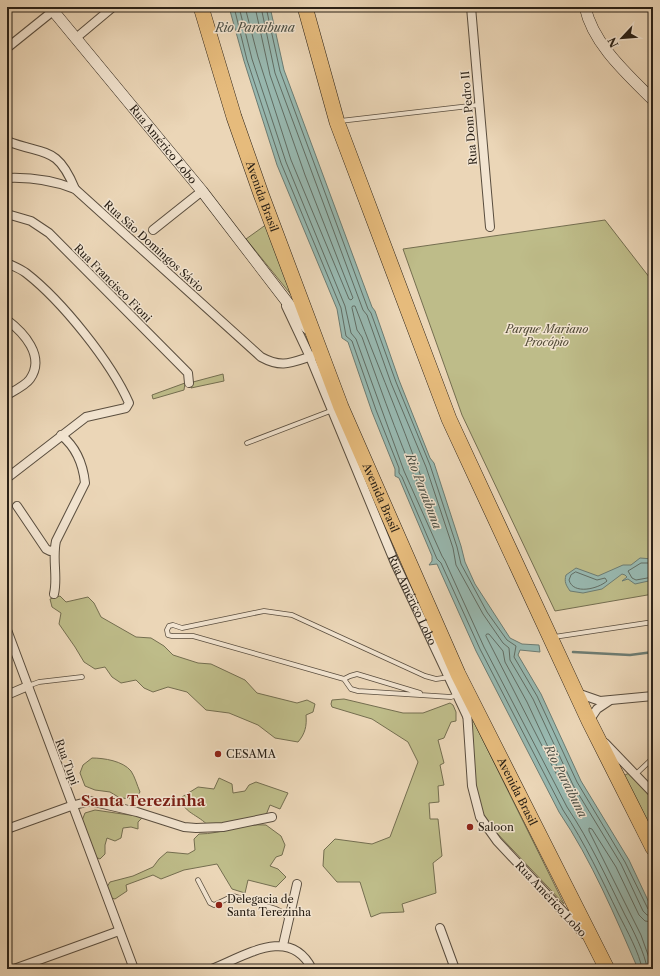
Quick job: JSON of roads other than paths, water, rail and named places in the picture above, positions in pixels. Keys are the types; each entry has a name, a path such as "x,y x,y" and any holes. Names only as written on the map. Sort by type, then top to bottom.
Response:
{"highway":[{"name":"Avenida Brasil","path":"202,7 234,117 313,336 315,355 336,409 453,676 463,692 607,969"},
{"path":"305,7 337,122 449,419 591,726 653,848"}],"main road":[{"path":"585,7 593,28 603,45 653,100"},
{"name":"Rua Américo Lobo","path":"51,9 202,191 275,284 313,336"}],"street":[{"path":"76,38 113,7"},
{"name":"Rua Dom Pedro II","path":"471,7 478,105 490,227"},
{"path":"7,48 51,9"},
{"path":"7,141 45,152 59,160 68,171 75,189"},
{"name":"Rua São Domingos Sávio","path":"7,178 33,177 55,181 75,189 260,356 273,363 283,365 315,355"},
{"path":"154,230 202,191"},
{"name":"Rua Francisco Fioni","path":"7,214 31,221 48,233 188,373 189,383"},
{"path":"7,263 25,272 55,300 103,357 129,403 126,408 86,417 7,478"},
{"name":"Rua Américo Lobo","path":"275,284 315,355"},
{"path":"7,320 20,329 30,343 34,354 34,367 30,379 7,395"},
{"path":"54,594 56,586 54,550 56,541 85,483 80,462 71,444 61,435"},
{"path":"17,506 46,549 50,551 54,550"},
{"name":"Rua Tupi","path":"7,630 71,806 134,969"},
{"path":"7,695 28,686"},
{"name":"Rua Américo Lobo","path":"463,692 468,716 472,786 480,818 497,841 597,948"},
{"path":"577,693 591,699 611,701 653,696"},
{"path":"611,701 596,709 591,726 653,793"},
{"path":"7,829 84,802 101,803 184,827 204,829 223,827 272,817"},
{"path":"283,945 297,884"},
{"path":"440,928 455,969"},
{"path":"14,969 119,931"},
{"path":"212,969 261,949 283,945 294,948 302,954 312,969"}],"lane":[{"path":"337,122 478,105"},
{"path":"247,443 336,409"},
{"path":"453,676 436,679 425,676 313,623 278,612 256,612 182,628 173,625 169,626 167,630 168,635 193,636 344,679 351,689 358,691 451,697 463,692"},
{"path":"550,637 653,622"},
{"path":"344,679 350,676 361,675 426,695"},
{"path":"28,686 41,682 82,677"},
{"path":"635,775 653,758"},
{"path":"198,880 210,903 214,905 233,896 276,909 282,912 288,920"}],"water":[{"name":"Rio Paraibuna","path":"229,7 270,7 284,70 372,307 375,311 399,380 430,458 434,463 465,562 475,584 510,638 522,644 539,645 540,652 520,650 518,655 541,694 581,781 629,860 653,911 653,969 638,969 612,909 592,869 559,812 476,651 437,564 429,565 432,561 432,556 399,478 395,476 395,469 372,412 348,342 342,338 337,309 277,165 244,61"},
{"path":"640,558 653,559 653,580 635,584 628,579 622,581 627,577 622,574 602,589 583,593 570,591 565,580 566,575 576,568 598,576 623,565 631,565"}],"waterway":[{"path":"573,652 630,655 653,652"}],"place":[{"name":"CESAMA","path":"218,754"},
{"name":"Saloon","path":"470,827"},
{"name":"Delegacia de Santa Terezinha","path":"219,905"}],"district":[{"name":"Santa Terezinha","path":"143,800"}],"park label":[{"name":"Parque Mariano Procópio","path":"547,335"}]}
